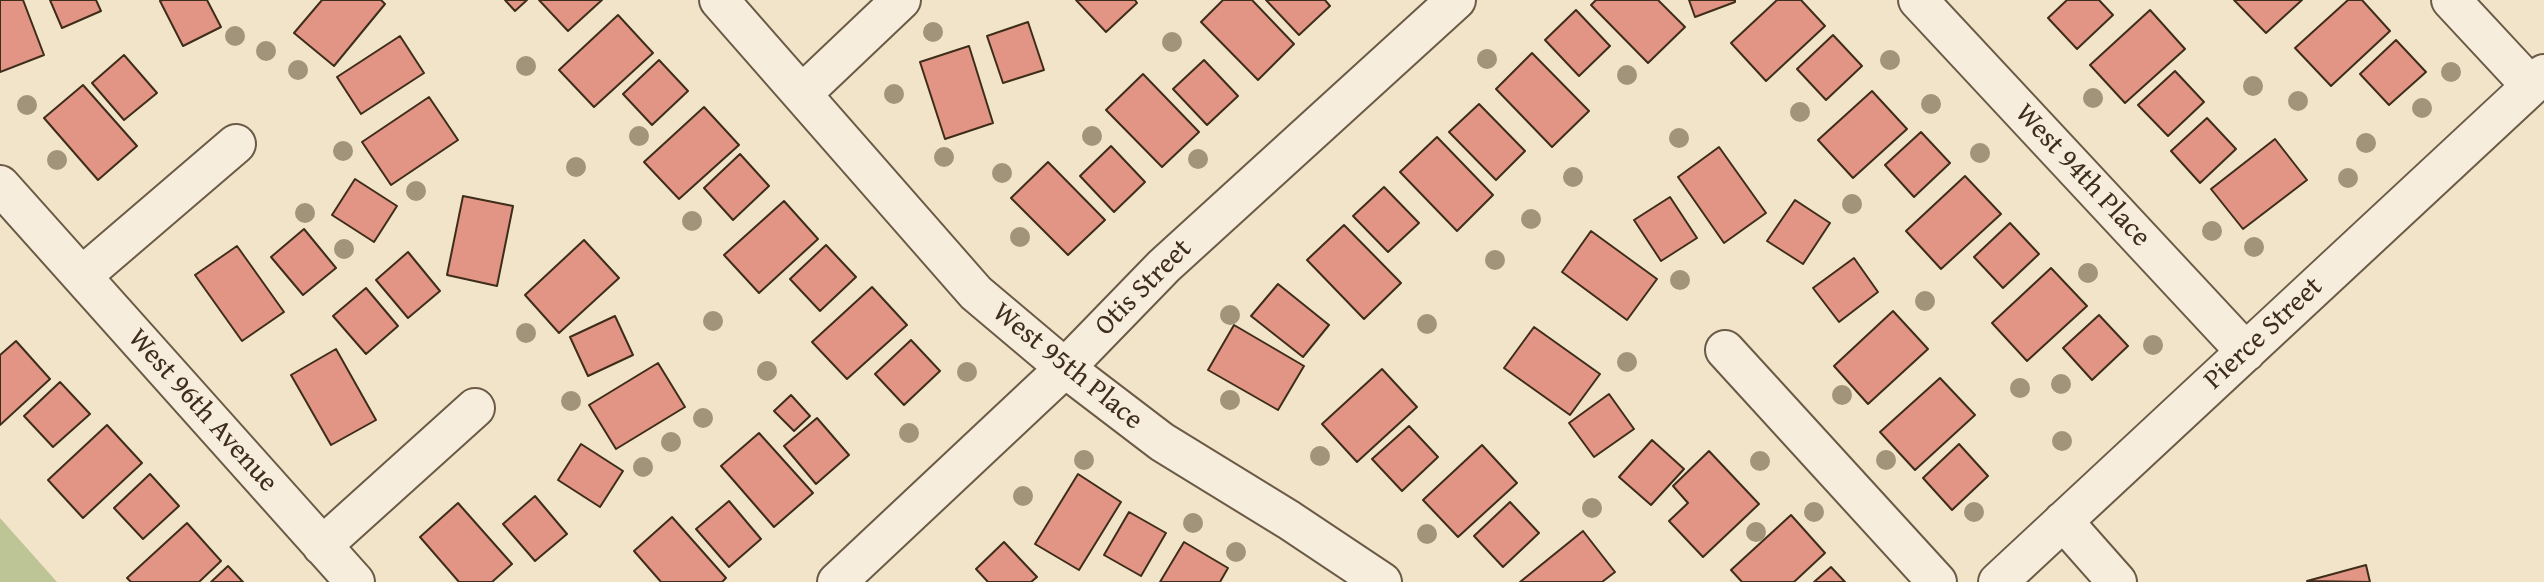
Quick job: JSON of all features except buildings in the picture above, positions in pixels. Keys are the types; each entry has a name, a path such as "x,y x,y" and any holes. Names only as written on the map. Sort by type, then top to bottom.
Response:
{"street":[{"name":"West 95th Place","path":"719,0 976,293 1065,368 1162,442 1289,520 1382,582"},
{"path":"802,94 901,0"},
{"name":"Otis Street","path":"838,582 1065,368 1164,265 1455,0"},
{"name":"West 94th Place","path":"1918,0 2246,352"},
{"name":"Pierce Street","path":"1998,582 2537,80 2451,0"},
{"path":"82,276 236,144"},
{"name":"West 96th Avenue","path":"0,185 355,582"},
{"path":"1725,350 1937,582"},
{"path":"322,547 475,408"},
{"path":"2063,521 2117,582"}],"green space":[{"path":"0,518 57,582 0,582"}]}
